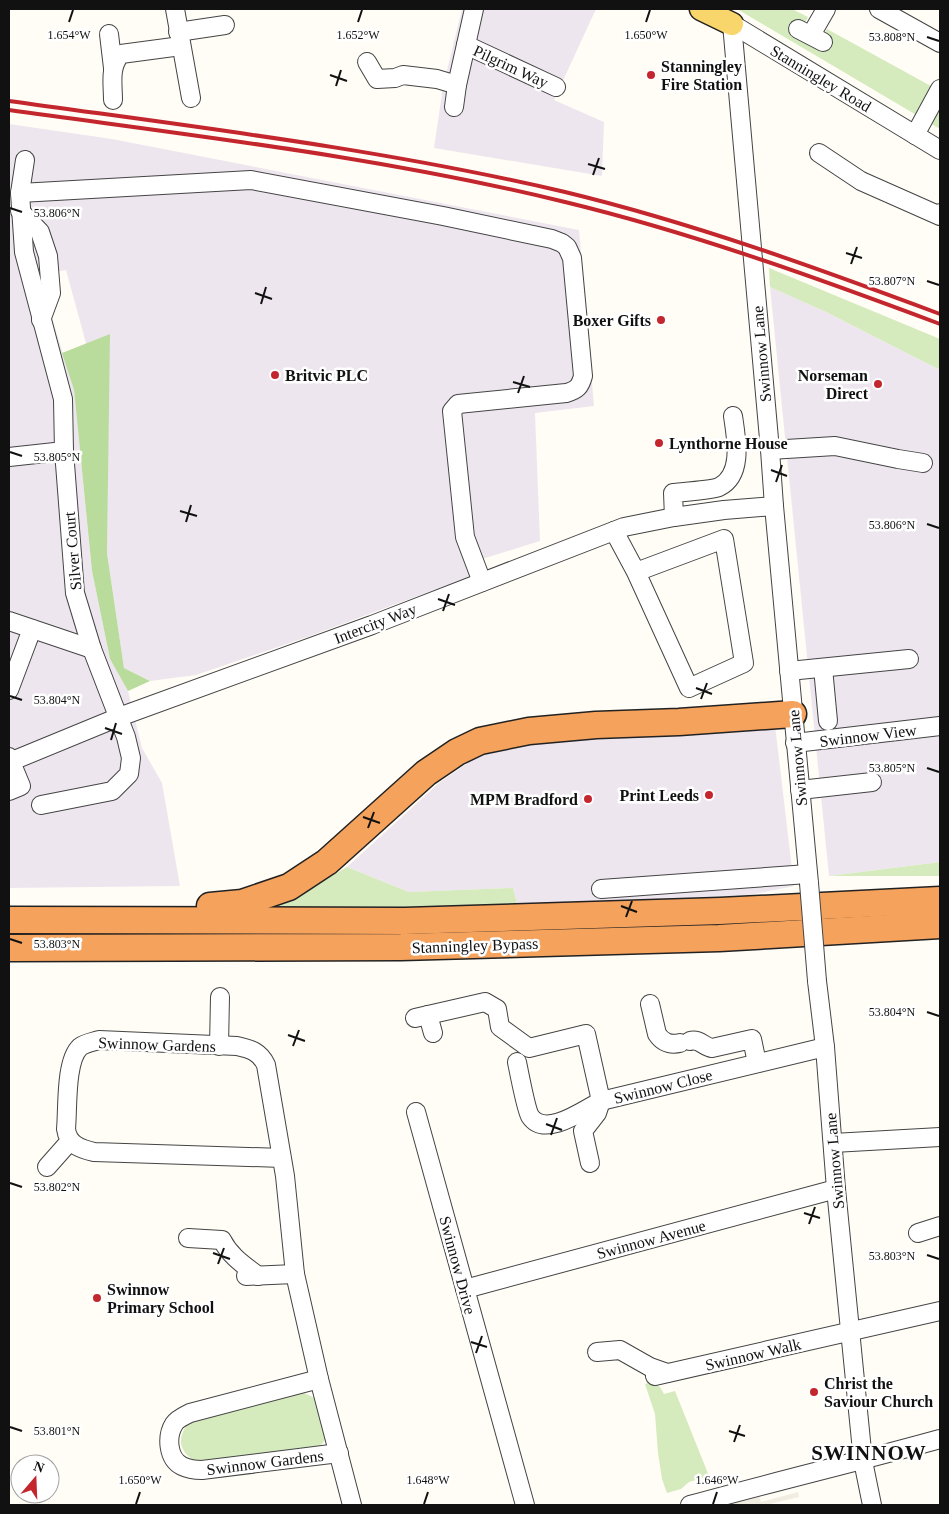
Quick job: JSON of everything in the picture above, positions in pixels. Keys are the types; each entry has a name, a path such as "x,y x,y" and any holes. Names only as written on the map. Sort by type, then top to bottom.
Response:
{"highway":[{"path":"19,920 242,904 289,887 327,862 426,773 457,752 480,740 529,731 596,725 679,722 793,714"},
{"name":"Stanningley Bypass","path":"19,920 405,921 730,910 940,900"},
{"name":"Stanningley Bypass","path":"9,948 401,948 719,938 940,925"}],"main road":[{"name":"Stanningley Road","path":"701,9 731,16"}],"street":[{"path":"175,9 191,98"},
{"path":"454,107 474,9"},
{"path":"811,35 826,9"},
{"path":"879,9 940,43"},
{"name":"Stanningley Road","path":"731,16 940,150"},
{"name":"Swinnow Lane","path":"731,16 795,743 817,980 826,1047 836,1189 863,1461 872,1505"},
{"path":"113,68 121,54 225,26"},
{"path":"109,34 113,68 113,100"},
{"name":"Pilgrim Way","path":"466,45 556,87"},
{"path":"367,62 377,79 395,78 404,75 437,79 457,85"},
{"path":"915,135 940,89"},
{"path":"819,153 861,181 940,216 940,213"},
{"name":"Silver Court","path":"25,160 20,193 24,252 63,398 64,451 76,593 92,649 119,717 131,758 130,774 112,791 41,805"},
{"path":"20,193 251,180 526,233 562,243 567,247 572,258 583,376 580,385 575,390 566,393 458,404 452,411 465,537 482,582"},
{"path":"20,212 40,232 48,256 51,293 41,320"},
{"path":"674,517 673,493 719,487 730,478 738,456 733,416"},
{"path":"770,450 835,446 898,460 923,462"},
{"path":"9,457 64,451"},
{"name":"Intercity Way","path":"10,759 362,628 624,527 724,510 774,506"},
{"path":"614,531 636,572 689,688 744,663 724,539 636,572"},
{"path":"9,621 92,649"},
{"path":"9,690 32,629"},
{"path":"789,671 910,660"},
{"path":"823,668 828,720"},
{"name":"Swinnow View","path":"795,743 940,726"},
{"path":"9,791 21,786 10,759"},
{"path":"800,790 872,782"},
{"path":"601,889 809,879"},
{"path":"219,1046 220,997"},
{"name":"Swinnow Close","path":"433,1032 422,1017 485,1002 497,1009 500,1027 529,1048 586,1034 601,1101 826,1047"},
{"path":"650,1004 657,1034 660,1039 668,1044 697,1040 707,1048 712,1048 752,1039 757,1063"},
{"name":"Swinnow Gardens","path":"70,1141 66,1129 70,1069 74,1057 80,1048 89,1042 99,1040 246,1048 262,1057 266,1066 282,1158 295,1274 319,1379 352,1505"},
{"path":"517,1062 530,1116 537,1122 548,1124 562,1122 601,1101"},
{"path":"590,1163 583,1131 597,1113 601,1101"},
{"name":"Swinnow Drive","path":"416,1112 525,1505"},
{"path":"833,1143 940,1137"},
{"path":"47,1167 70,1141 83,1149 94,1152 282,1158"},
{"name":"Swinnow Avenue","path":"465,1289 836,1189"},
{"path":"918,1232 940,1226"},
{"path":"188,1238 222,1240 227,1250 250,1276 295,1274"},
{"name":"Swinnow Walk","path":"597,1352 620,1350 661,1375 940,1311"},
{"name":"Swinnow Gardens","path":"319,1379 182,1416 174,1424 171,1433 169,1443 171,1452 175,1460 183,1467 202,1470 339,1453"},
{"path":"690,1505 761,1485 863,1461 940,1439"}],"shaded area":[{"path":"462,9 596,9 554,100 604,122 602,176 434,148 443,87"},
{"path":"9,124 112,139 579,230 594,406 535,413 540,541 482,559 482,572 310,636 196,675 150,681 124,668 107,553 108,424 66,270 39,275 74,390 92,571 110,659 128,691 142,748 162,783 180,886 9,888"},
{"path":"770,287 826,312 940,370 940,862 829,876"},
{"path":"775,725 794,886 739,897 518,907 513,888 409,892 347,867 439,783 482,753 524,742"},
{"path":"798,1492 799,1497 766,1505 727,1505 759,1495 761,1502"}],"green space":[{"path":"737,9 792,9 808,17 801,32 819,43 827,29 940,91 940,129"},
{"path":"769,268 940,339 940,370 826,312 770,287"},
{"path":"110,334 107,553 124,668 150,681 128,691 110,659 92,571 74,390 62,353"},
{"path":"940,862 940,876 829,876"},
{"path":"347,867 409,892 513,888 518,907 260,907 300,895"},
{"path":"651,1382 660,1387 664,1394 675,1391 709,1476 689,1482 681,1489 667,1493 662,1479 658,1453 655,1414 645,1384"},
{"path":"293,1393 304,1393 319,1400 326,1439 321,1445 307,1451 196,1462 189,1457 182,1447 181,1442 184,1430 193,1418"}],"railway":[{"path":"9,101 358,151 427,163 565,192 707,232 801,263 940,314"},
{"path":"9,110 288,149 427,172 496,186 613,214 707,242 801,273 940,324"}],"place":[{"name":"Stanningley Fire Station","path":"651,75"},
{"name":"Boxer Gifts","path":"661,320"},
{"name":"Britvic PLC","path":"275,375"},
{"name":"Norseman Direct","path":"878,384"},
{"name":"Lynthorne House","path":"659,443"},
{"name":"Print Leeds","path":"709,795"},
{"name":"MPM Bradford","path":"588,799"},
{"name":"Swinnow Primary School","path":"97,1298"},
{"name":"Christ the Saviour Church","path":"814,1392"}],"district":[{"name":"SWINNOW","path":"869,1453"}]}
